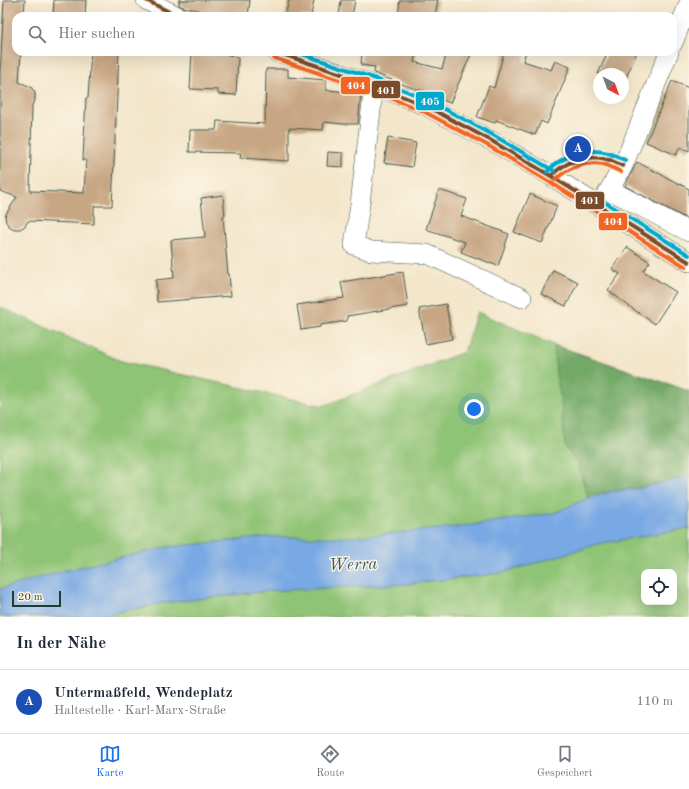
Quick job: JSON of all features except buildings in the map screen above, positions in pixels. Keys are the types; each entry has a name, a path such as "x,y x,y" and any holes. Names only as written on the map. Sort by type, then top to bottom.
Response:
{"street":[{"path":"146,0 169,12"},
{"path":"677,33 689,3"},
{"path":"289,56 374,85 424,105 490,140 551,176 689,262"},
{"path":"600,206 624,166 667,56"},
{"path":"374,85 354,245 371,252 426,254 522,298"},
{"path":"610,190 689,232"}],"green space":[{"path":"0,307 121,361 323,406 464,352 477,312 554,345 689,391 689,617 0,617"},
{"path":"554,345 689,391 689,476 641,488 609,492 588,498 578,464 565,447"}],"water":[{"name":"Werra","path":"689,476 689,528 598,544 502,573 406,584 268,591 163,603 95,617 0,617 0,589 63,571 167,547 269,537 351,537 458,527 554,513 588,498 609,492 641,488"}],"transit line":[{"name":"401","path":"146,0 169,12"},
{"name":"401","path":"288,56 374,85 424,105 490,140 551,176 689,262"},
{"name":"405","path":"308,56 376,79 426,99 493,135 554,171"},
{"name":"404","path":"274,58 372,91 421,110 487,145 548,181 686,267"},
{"name":"405","path":"547,172 559,161 574,154 583,152 600,151 625,160"},
{"name":"401","path":"551,176 569,163 583,158 606,159 623,166"},
{"name":"404","path":"555,180 565,172 577,166 597,163 621,172"},
{"name":"405","path":"603,201 689,255"}],"place":[{"name":"Untermaßfeld, Wendeplatz","path":"578,149"}]}
